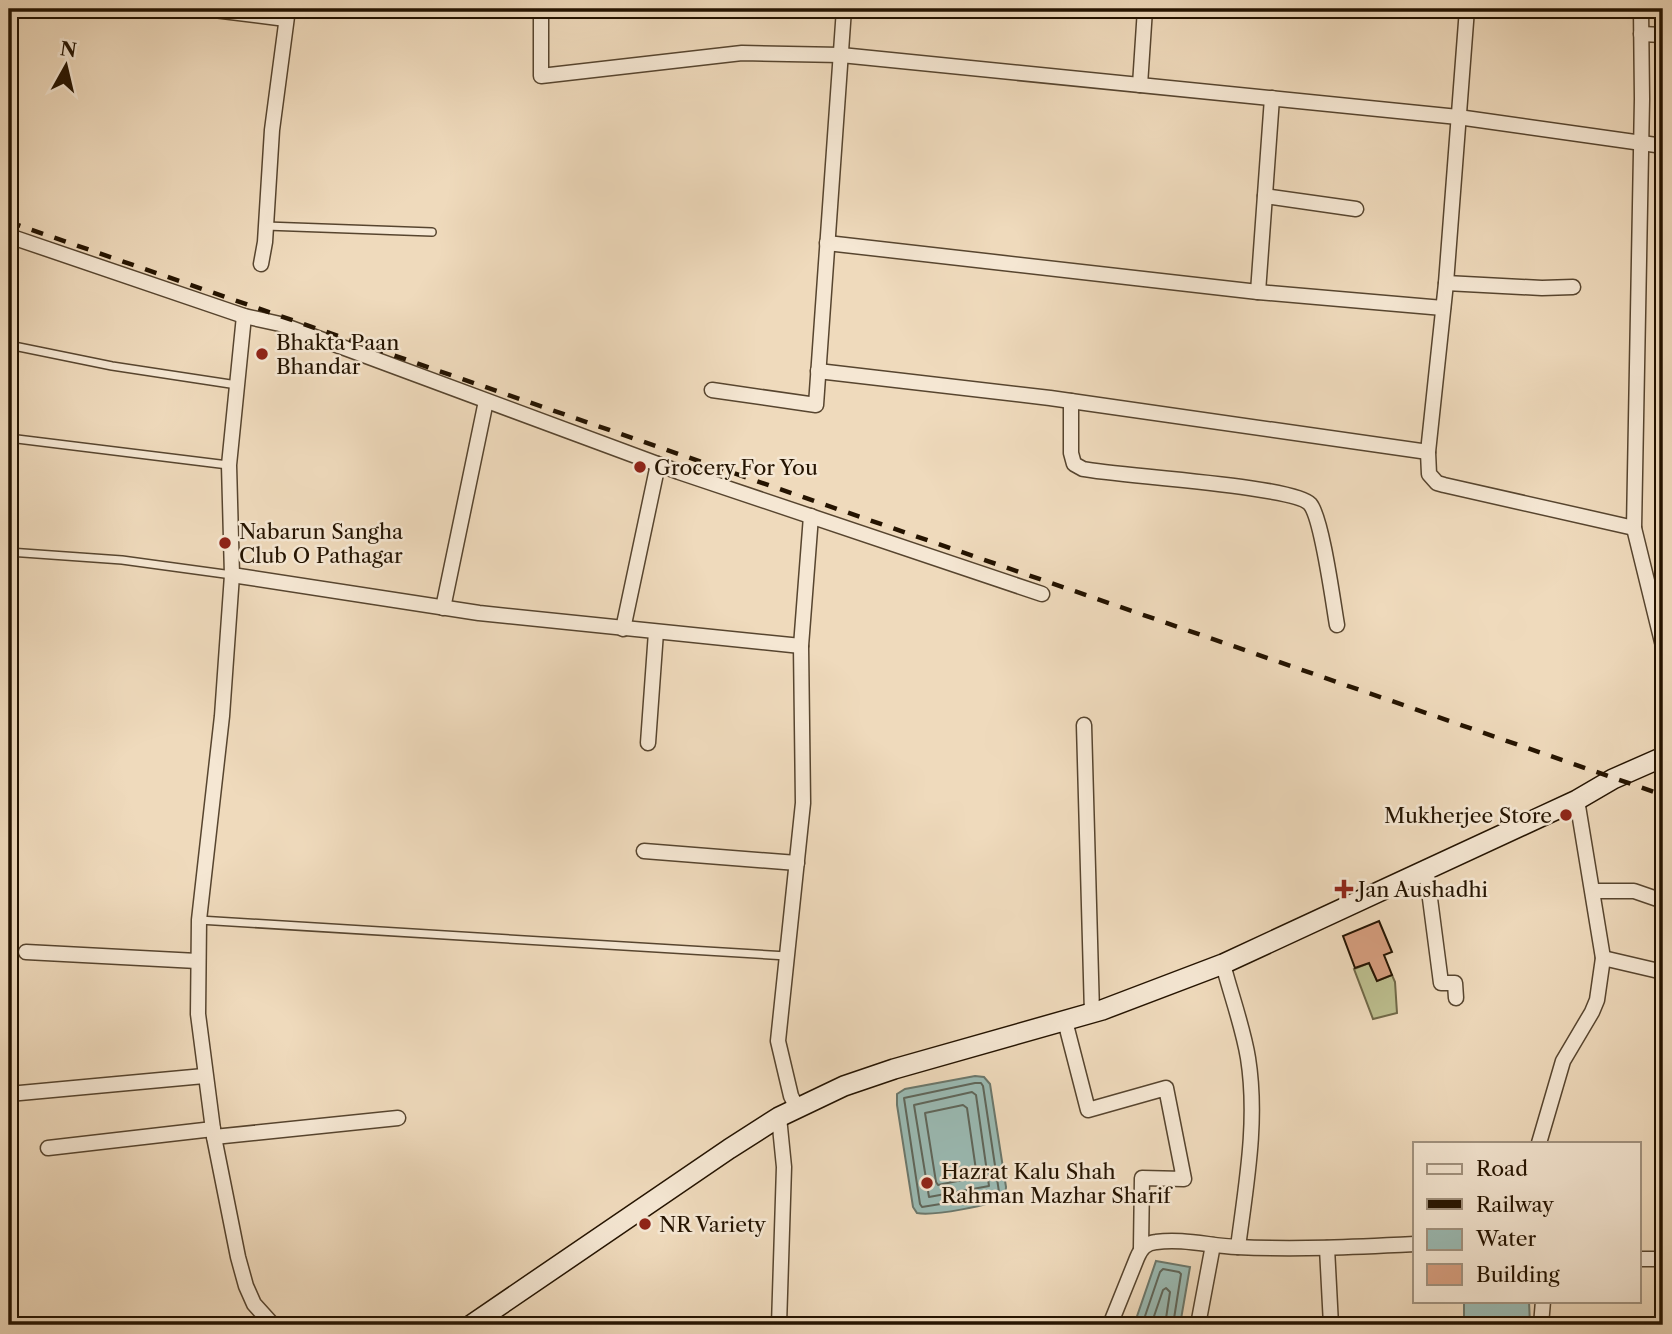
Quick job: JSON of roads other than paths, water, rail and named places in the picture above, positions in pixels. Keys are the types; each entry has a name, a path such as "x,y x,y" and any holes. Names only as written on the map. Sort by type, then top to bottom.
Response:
{"street":[{"path":"206,9 287,14 272,130 261,264"},
{"path":"541,9 541,76 743,53 841,55 1458,117 1663,146"},
{"path":"712,390 816,405 844,9"},
{"path":"1140,85 1145,9"},
{"path":"1467,9 1446,283 1428,452 1429,474 1437,483 1634,528"},
{"path":"1640,9 1641,143 1634,528 1663,646"},
{"path":"1641,34 1663,35"},
{"path":"1258,292 1272,98"},
{"path":"1265,196 1356,209"},
{"path":"9,236 244,316 280,324 658,464 1042,594"},
{"path":"827,243 1258,292 1443,308"},
{"path":"1446,283 1573,287"},
{"path":"244,316 229,465 232,575 222,716 199,920 198,1014 204,1076 243,1276 259,1319 273,1325"},
{"path":"818,371 1071,401 1428,452"},
{"path":"443,608 486,401"},
{"path":"1071,401 1071,453 1074,464 1083,469 1261,490 1303,498 1312,506 1318,523 1337,625"},
{"path":"623,629 658,464"},
{"path":"779,1325 784,1167 791,1096 778,1041 803,803 801,646 811,516"},
{"path":"232,575 443,608 801,646"},
{"path":"648,743 656,632"},
{"path":"1084,725 1092,1013"},
{"path":"471,1325 729,1149 788,1113 844,1086 894,1069 1092,1013 1223,964 1577,800 1614,779 1663,757"},
{"path":"1539,1142 1563,1061 1597,1000 1603,958 1577,800"},
{"path":"644,851 797,863"},
{"path":"1426,868 1441,983 1455,983 1456,999"},
{"path":"1592,891 1633,891 1663,901"},
{"path":"26,952 197,961"},
{"path":"1603,958 1663,972"},
{"path":"1223,964 1248,1057 1251,1088 1250,1146 1238,1247"},
{"path":"1065,1021 1088,1110 1166,1088 1184,1179 1142,1178 1141,1248 1105,1325"},
{"path":"9,1094 204,1076"},
{"path":"48,1148 398,1118"},
{"path":"1141,1248 1158,1241 1238,1247 1327,1248 1413,1244"},
{"path":"1198,1325 1213,1245"},
{"path":"1327,1248 1331,1325"},
{"path":"1640,1259 1663,1259"},
{"path":"1541,1325 1543,1302"}],"lane":[{"path":"266,226 432,232"},
{"path":"9,345 112,366 237,385"},
{"path":"9,438 229,465"},
{"path":"9,552 122,560 232,575"},
{"path":"199,920 787,956"}],"water":[{"path":"975,1076 984,1077 990,1084 1006,1187 1005,1196 962,1209 917,1213 913,1207 897,1094 905,1089"},
{"path":"1156,1261 1190,1267 1180,1325 1134,1325"},
{"path":"1464,1302 1529,1302 1530,1325 1464,1325"}],"railway":[{"path":"9,222 1663,795"}],"place":[{"name":"Bhakta Paan Bhandar","path":"262,354"},
{"name":"Grocery For You","path":"640,467"},
{"name":"Nabarun Sangha Club O Pathagar","path":"225,543"},
{"name":"Mukherjee Store","path":"1566,815"},
{"name":"Jan Aushadhi","path":"1344,889"},
{"name":"Hazrat Kalu Shah Rahman Mazhar Sharif","path":"927,1183"},
{"name":"NR Variety","path":"645,1224"}]}
